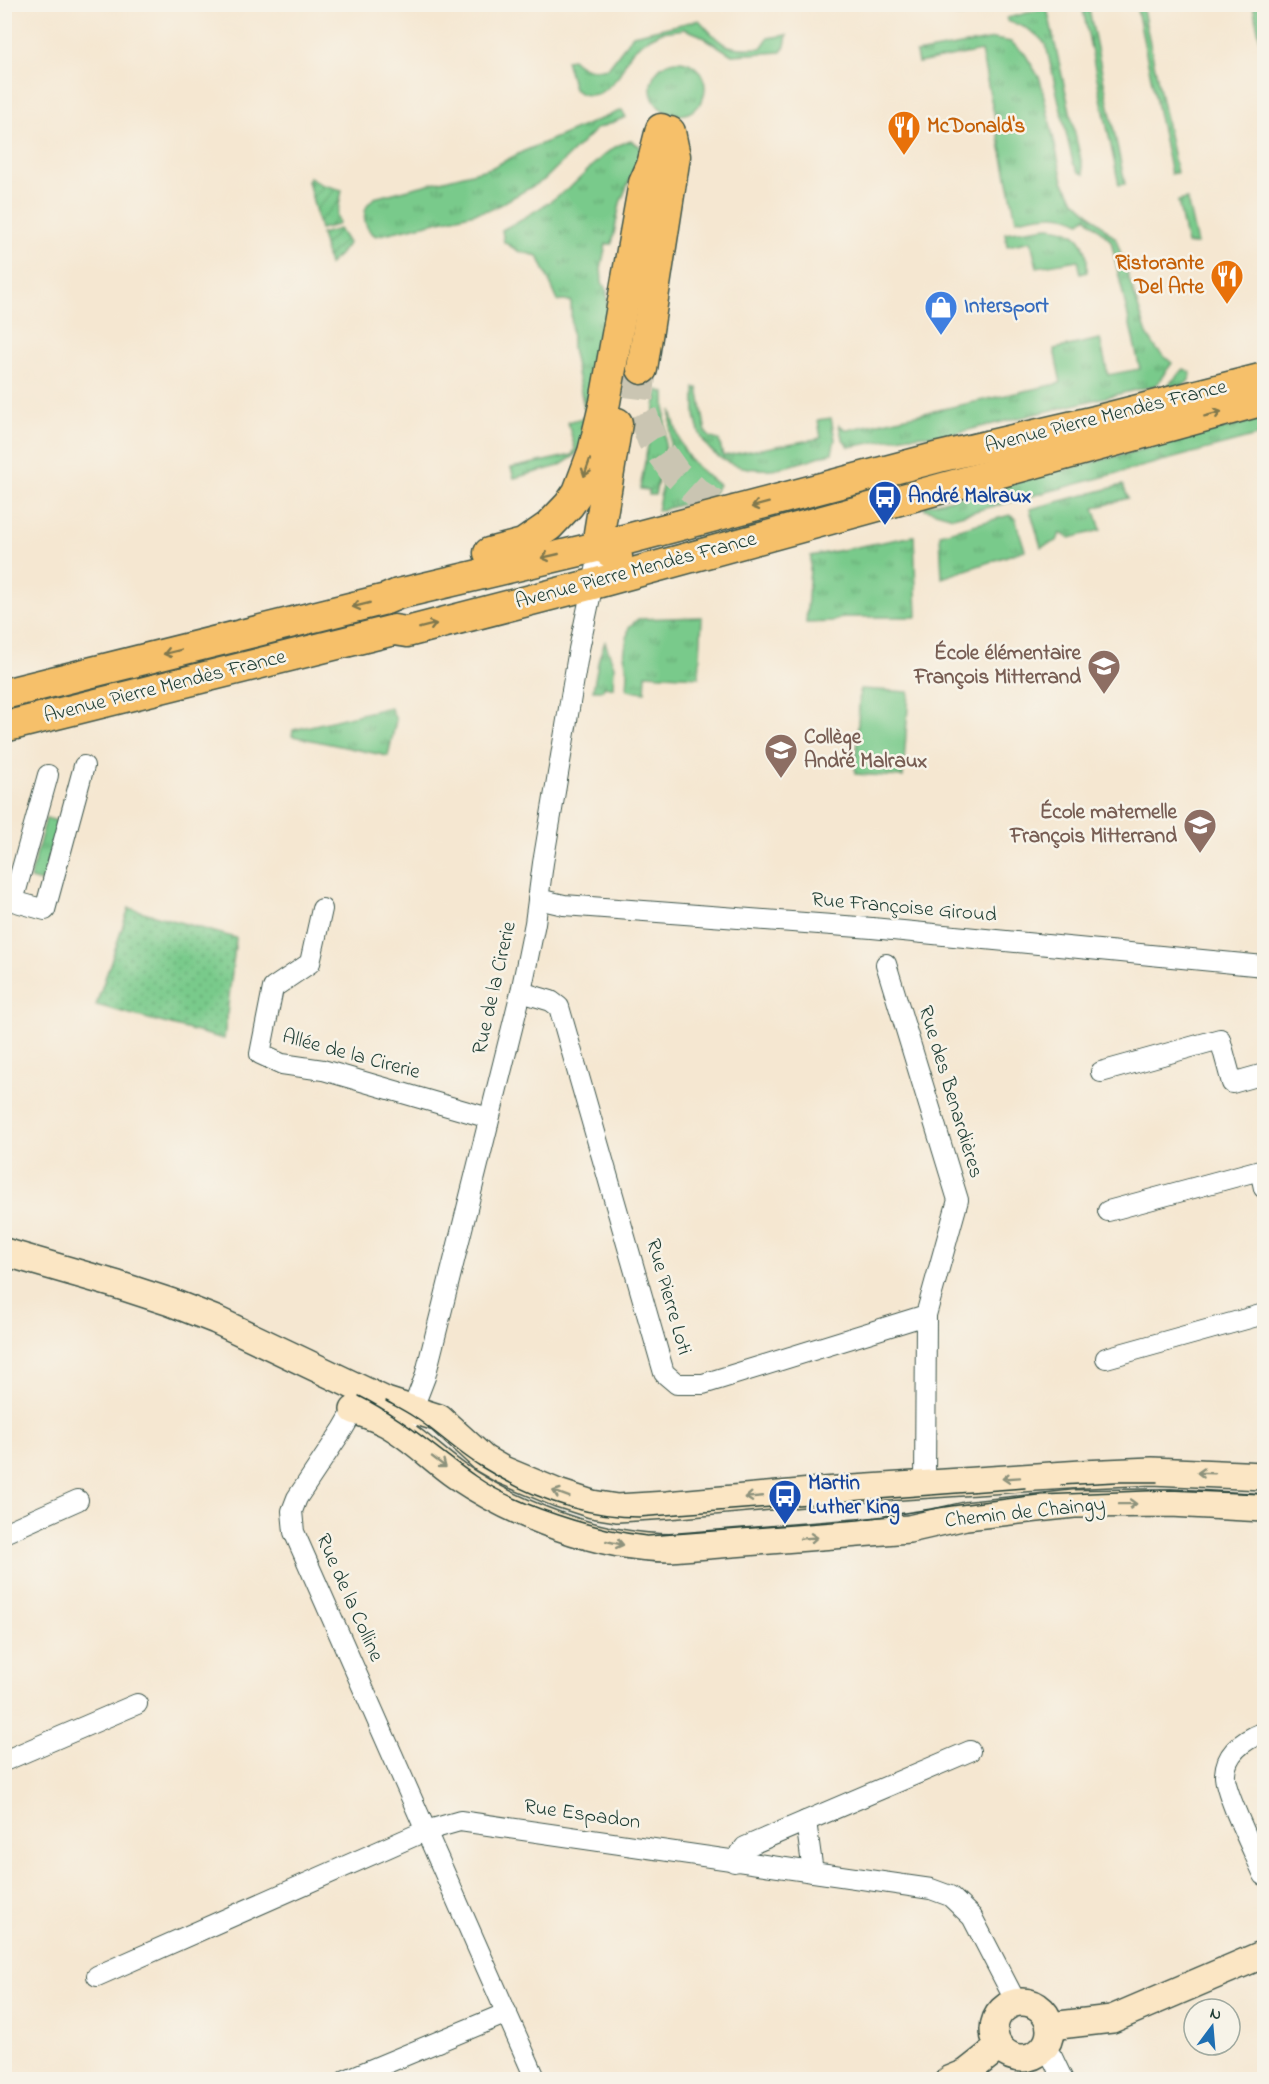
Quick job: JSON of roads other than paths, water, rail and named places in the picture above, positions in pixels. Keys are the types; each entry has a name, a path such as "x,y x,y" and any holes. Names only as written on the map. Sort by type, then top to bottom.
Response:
{"main road":[{"path":"398,594 426,570 523,544 549,526 578,492 592,452 605,402 644,183 665,131 675,156 642,369"},
{"path":"636,571 602,546 599,533 655,184 652,165"},
{"name":"Avenue Pierre Mendès France","path":"4,694 386,599 398,594 602,546 939,458 1264,378"},
{"name":"Avenue Pierre Mendès France","path":"4,727 394,630 407,632 593,584 1264,400"},
{"path":"801,510 1060,446 1162,428"}],"street":[{"name":"Rue de la Cirerie","path":"403,1434 425,1377 521,992 579,649 602,546"},
{"path":"48,775 9,901 45,910 84,766"},
{"name":"Rue Françoise Giroud","path":"538,899 564,905 872,928 1264,966"},
{"name":"Allée de la Cirerie","path":"322,909 310,963 273,988 260,1054 282,1064 323,1070 489,1118"},
{"name":"Rue des Benardières","path":"886,964 958,1200 926,1315 925,1484"},
{"name":"Rue Pierre Loti","path":"521,992 551,1001 559,1007 664,1373 676,1384 703,1384 926,1315"},
{"path":"1101,1072 1220,1039 1232,1083 1264,1074"},
{"path":"1108,1211 1260,1170 1264,1188"},
{"path":"4,1252 170,1302 216,1320 358,1398"},
{"path":"4,1262 136,1300 199,1324 245,1343 358,1398"},
{"path":"1106,1358 1264,1314"},
{"name":"Chemin de Chaingy","path":"358,1398 386,1401 439,1418 484,1459 503,1470 558,1493 592,1504 617,1508 925,1484 1152,1471 1264,1476"},
{"name":"Chemin de Chaingy","path":"358,1398 388,1424 456,1475 489,1496 519,1510 590,1536 647,1548 909,1529 966,1516 1074,1504 1171,1503 1264,1508"},
{"name":"Rue de la Colline","path":"358,1398 297,1497 292,1511 294,1532 536,2079"},
{"path":"4,1533 78,1500"},
{"path":"4,1761 137,1704"},
{"path":"1264,1732 1248,1738 1237,1748 1228,1760 1224,1775 1230,1796 1264,1875"},
{"path":"734,1862 745,1847 970,1751"},
{"name":"Rue Espadon","path":"425,1831 460,1821 931,1889 951,1896 972,1917 1016,2002"},
{"path":"806,1821 813,1872"},
{"path":"98,1976 425,1831"},
{"path":"1050,2026 1112,2019 1264,1954"},
{"path":"1016,2002 1035,2004 1048,2017 1050,2026 1050,2036 1046,2045 1040,2052 1023,2059 1014,2057 999,2047 993,2030 1000,2012 1016,2002"},
{"path":"346,2079 507,2013"},
{"path":"949,2079 966,2073 999,2047"},
{"path":"1040,2052 1052,2057 1063,2079"}],"tunnel":[{"path":"642,369 638,402 652,440 676,474 698,494 720,508 777,512 801,510"}],"tram line":[{"path":"359,1396 404,1423 475,1476 513,1497 581,1522 647,1536 858,1520 1037,1495 1170,1490 1264,1494"},
{"path":"386,1401 414,1417 472,1460 517,1487 556,1503 618,1516 639,1517 1025,1488"},
{"path":"1061,1485 1157,1482"}],"place":[{"name":"McDonald's","path":"904,156"},
{"name":"Ristorante Del Arte","path":"1227,305"},
{"name":"Intersport","path":"941,336"},
{"name":"André Malraux","path":"885,526"},
{"name":"École élémentaire François Mitterrand","path":"1104,695"},
{"name":"Collège André Malraux","path":"781,779"},
{"name":"École maternelle François Mitterrand","path":"1200,854"},
{"name":"Martin Luther King","path":"785,1525"}]}
